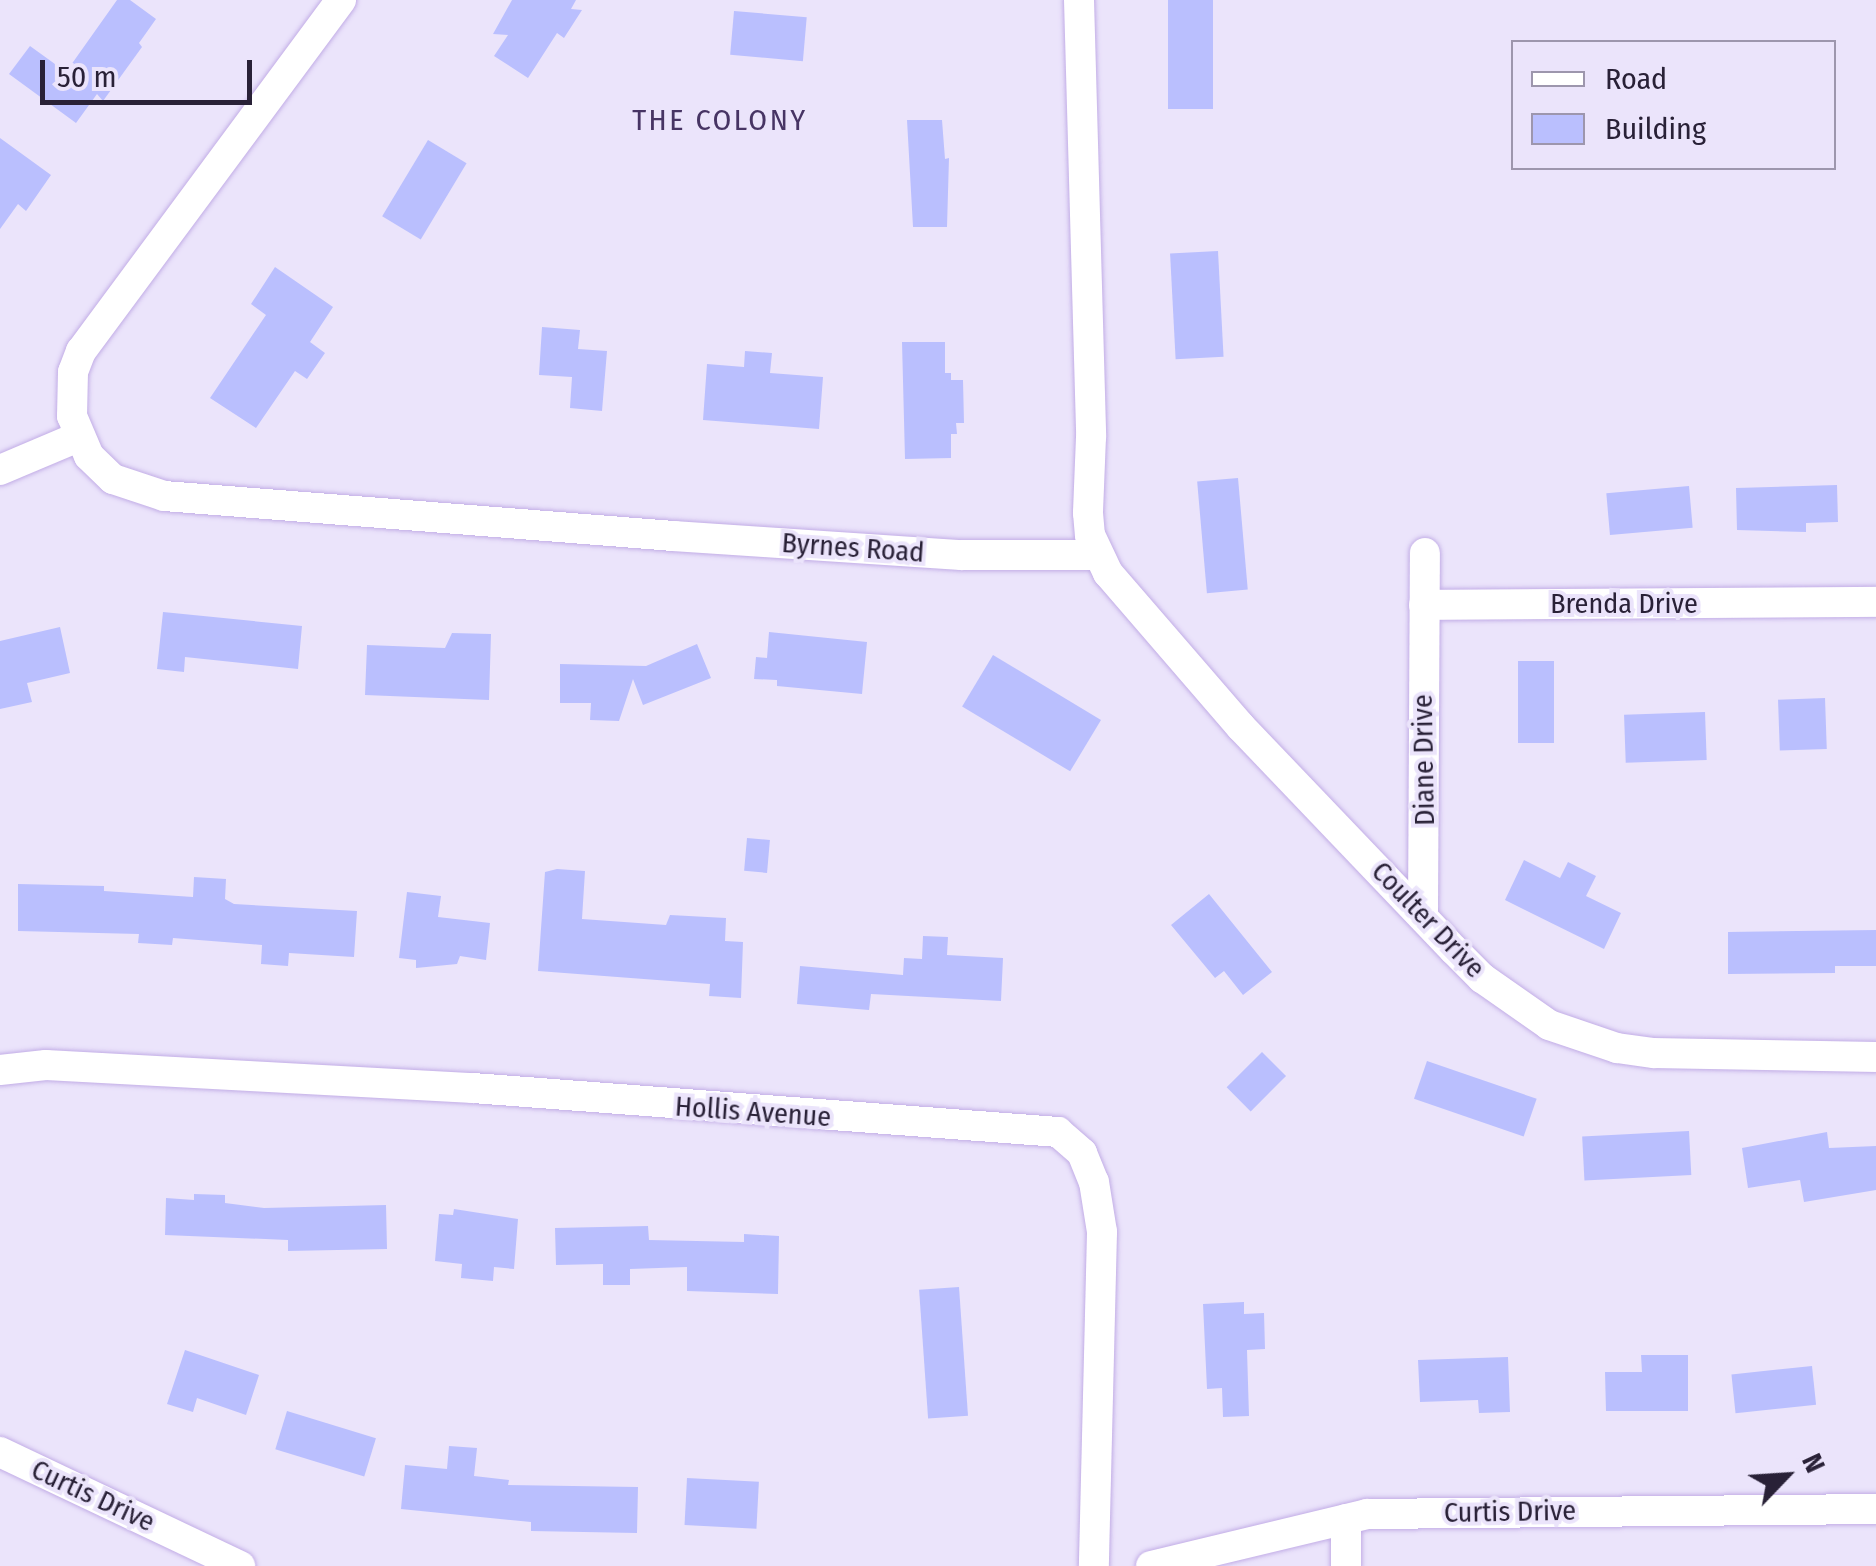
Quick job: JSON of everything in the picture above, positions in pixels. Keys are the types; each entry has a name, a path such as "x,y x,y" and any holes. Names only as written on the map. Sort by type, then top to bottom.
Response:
{"street":[{"path":"0,470 78,437 70,394 81,351 341,0"},
{"path":"1079,0 1091,437 1088,513 1098,555"},
{"name":"Byrnes Road","path":"78,437 113,480 164,496 961,555 1098,555"},
{"path":"1424,604 1426,553"},
{"name":"Coulter Drive","path":"1098,555 1108,573 1241,727 1482,978 1549,1025 1582,1038 1654,1054 1876,1057"},
{"name":"Brenda Drive","path":"1424,604 1876,602"},
{"name":"Diane Drive","path":"1423,916 1424,604"},
{"name":"Hollis Avenue","path":"0,1070 46,1065 473,1088 1058,1132 1082,1152 1100,1207 1094,1566"},
{"name":"Curtis Drive","path":"0,1452 240,1566"},
{"name":"Curtis Drive","path":"1151,1566 1367,1514 1876,1509"},
{"path":"1346,1519 1346,1566"}],"building":[{"path":"117,0 130,0 156,19 139,43 142,47 103,101 97,94 76,123 9,74 30,46 66,72"},
{"path":"512,0 576,0 571,9 582,10 564,38 557,33 528,78 494,56 508,35 493,34"},
{"path":"1168,0 1213,0 1213,109 1168,109"},
{"path":"734,11 807,17 803,61 730,55"},
{"path":"907,120 942,120 945,159 949,158 947,227 913,227"},
{"path":"0,138 51,175 26,211 18,204 0,229"},
{"path":"428,140 467,163 421,239 382,216"},
{"path":"1218,251 1224,357 1176,359 1170,254"},
{"path":"275,267 333,307 310,342 325,353 307,379 295,371 256,428 210,398 266,315 251,304"},
{"path":"542,327 580,330 578,349 607,351 602,411 570,408 572,377 539,375"},
{"path":"902,342 945,342 945,373 951,373 951,380 963,380 964,423 956,423 957,434 951,434 951,458 905,459"},
{"path":"745,351 772,353 770,373 823,377 819,429 703,420 707,364 744,367"},
{"path":"1238,478 1248,590 1207,593 1197,482"},
{"path":"1837,485 1838,522 1806,523 1806,532 1737,530 1736,488"},
{"path":"1689,486 1693,528 1610,535 1606,493"},
{"path":"163,612 302,626 298,669 185,657 184,672 157,669"},
{"path":"60,627 70,673 27,683 32,702 0,709 0,641"},
{"path":"769,632 867,642 862,694 777,686 777,680 754,679 756,657 767,658"},
{"path":"452,633 491,634 489,700 365,695 367,645 445,648"},
{"path":"697,644 711,678 643,705 633,679 619,721 590,720 591,703 560,703 560,664 646,666"},
{"path":"993,655 1101,720 1070,771 962,706"},
{"path":"1518,661 1554,661 1554,743 1518,743"},
{"path":"1825,698 1827,749 1780,751 1778,700"},
{"path":"1705,712 1707,760 1626,763 1624,715"},
{"path":"747,838 770,840 767,873 744,871"},
{"path":"1524,860 1560,878 1568,862 1596,876 1586,896 1621,913 1604,949 1505,900"},
{"path":"585,871 582,919 666,925 670,915 726,918 725,941 743,942 741,998 709,996 710,984 538,971 545,872"},
{"path":"194,877 226,879 225,899 234,904 357,911 354,957 289,953 288,966 261,964 262,945 173,938 172,945 138,943 139,934 18,931 18,884 104,886 104,891 193,897"},
{"path":"407,892 441,896 438,917 490,923 486,960 460,956 457,964 416,968 416,960 399,958"},
{"path":"1209,894 1272,972 1243,995 1224,971 1215,978 1171,925"},
{"path":"1876,930 1876,966 1835,966 1835,973 1728,974 1728,932"},
{"path":"923,936 948,937 947,955 1003,958 1001,1001 871,994 869,1010 797,1004 800,966 903,975 904,958 922,959"},
{"path":"1262,1052 1286,1076 1251,1111 1227,1087"},
{"path":"1427,1061 1537,1099 1524,1137 1414,1099"},
{"path":"1689,1131 1691,1175 1584,1181 1582,1137"},
{"path":"1827,1132 1829,1148 1876,1146 1876,1190 1804,1202 1800,1180 1748,1188 1742,1148"},
{"path":"194,1194 225,1195 225,1203 264,1208 386,1205 387,1249 288,1251 288,1240 165,1235 166,1198 194,1200"},
{"path":"454,1209 518,1219 514,1269 494,1267 493,1281 461,1278 462,1264 435,1261 439,1214 453,1215"},
{"path":"648,1226 649,1240 744,1242 744,1234 779,1236 778,1294 687,1291 687,1267 630,1269 630,1285 603,1285 603,1264 556,1265 555,1228"},
{"path":"959,1287 968,1416 928,1418 919,1290"},
{"path":"1244,1302 1244,1314 1264,1313 1265,1349 1247,1350 1249,1416 1223,1417 1222,1388 1207,1389 1203,1304"},
{"path":"185,1350 259,1375 246,1415 197,1398 193,1412 167,1404"},
{"path":"1641,1355 1688,1355 1688,1411 1606,1411 1605,1372 1642,1372"},
{"path":"1508,1357 1510,1412 1479,1413 1478,1400 1420,1402 1418,1360"},
{"path":"1812,1366 1816,1405 1736,1413 1731,1374"},
{"path":"287,1411 376,1438 364,1476 275,1449"},
{"path":"449,1446 477,1448 474,1476 509,1480 508,1485 638,1487 637,1533 531,1531 531,1522 401,1509 405,1465 447,1469"},
{"path":"687,1478 759,1482 756,1529 685,1525"}],"district":[{"name":"THE COLONY","path":"720,120"}]}
